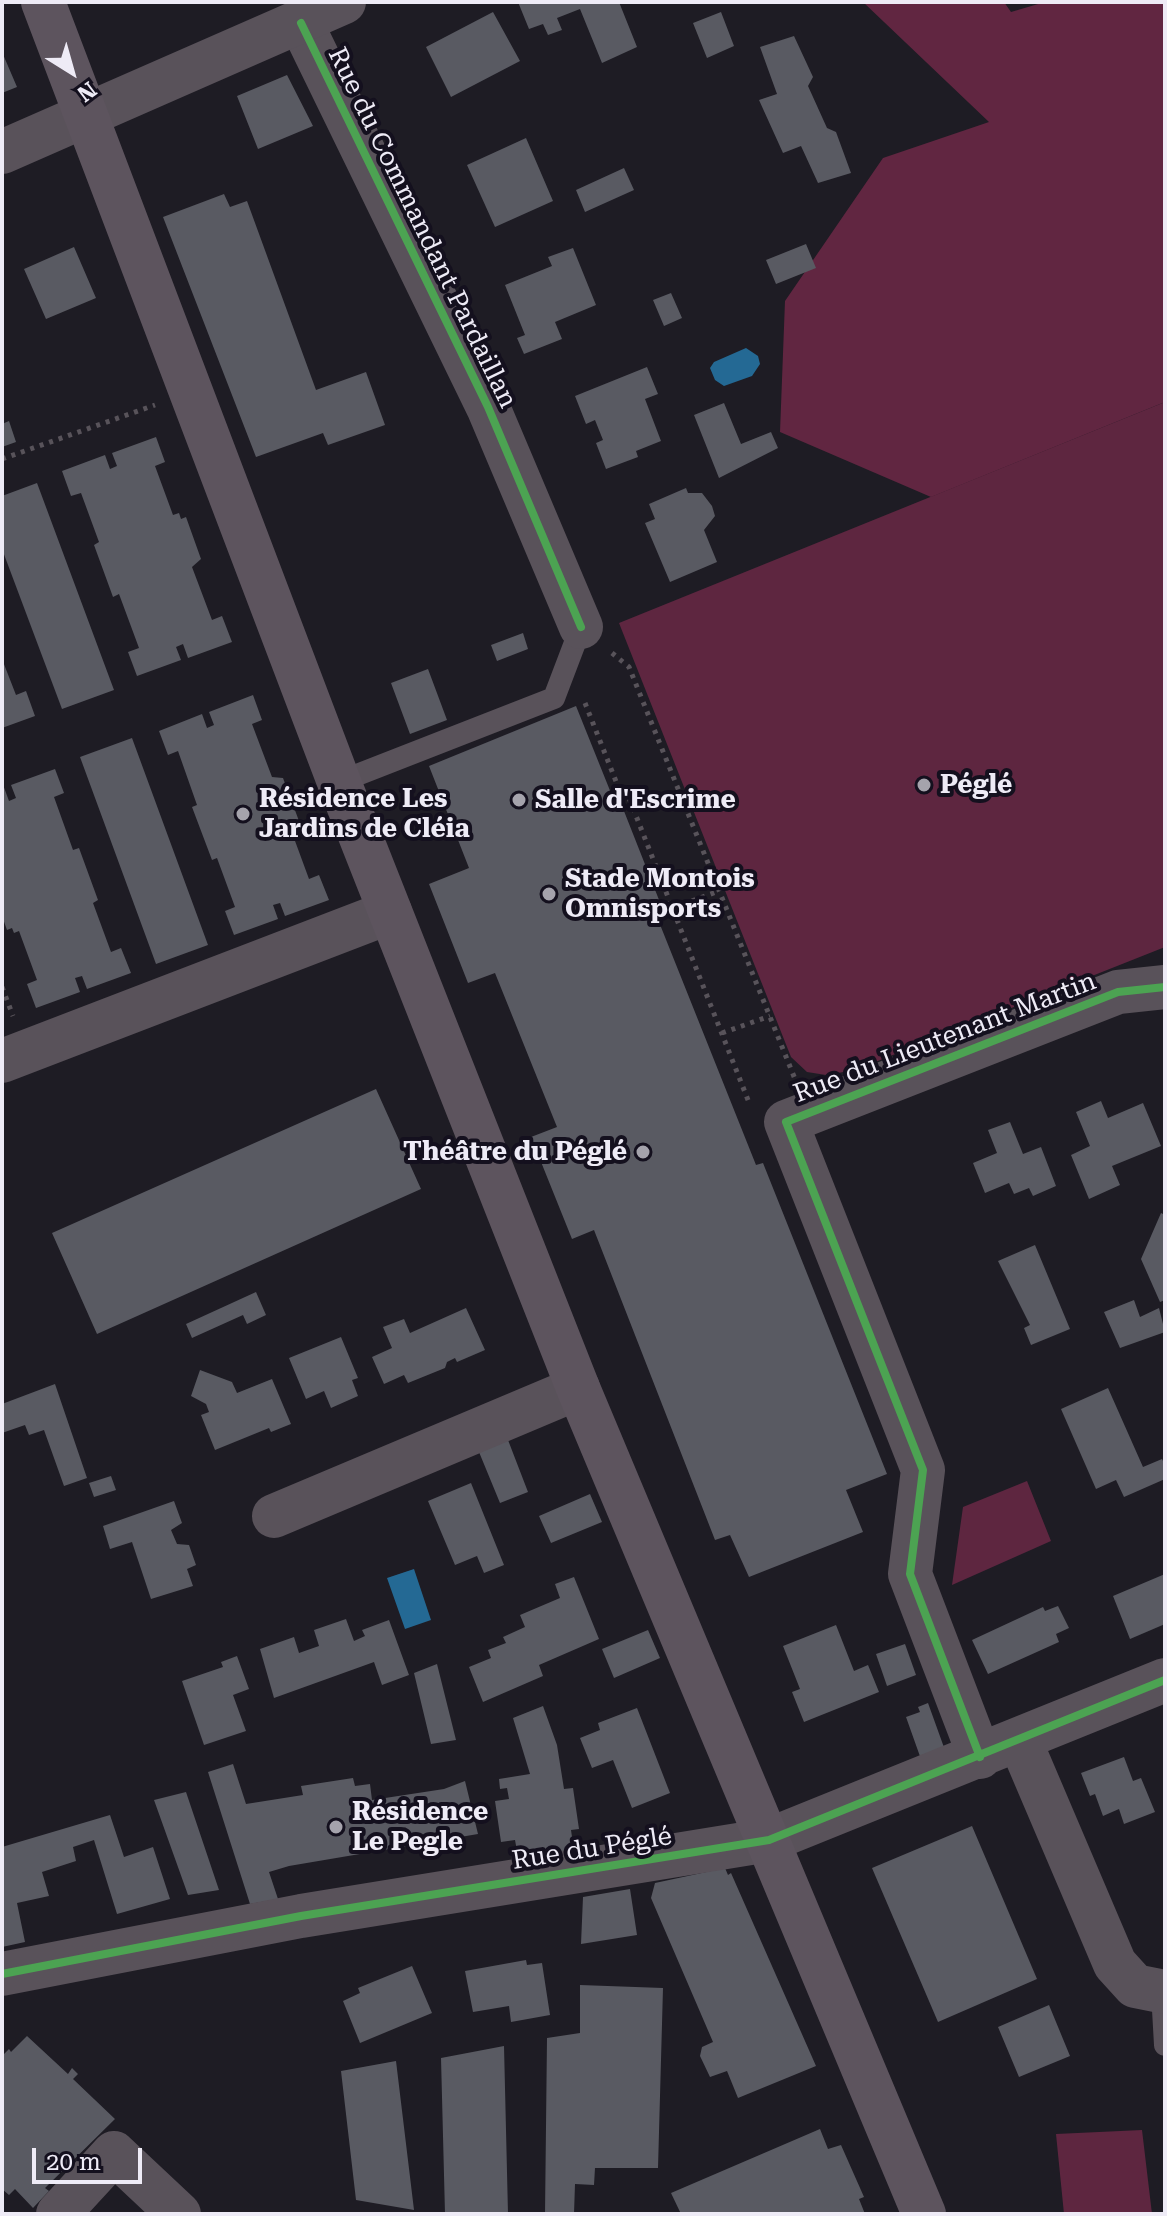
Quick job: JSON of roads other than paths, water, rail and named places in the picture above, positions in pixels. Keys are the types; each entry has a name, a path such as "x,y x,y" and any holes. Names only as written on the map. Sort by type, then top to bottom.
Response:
{"main road":[{"path":"43,2 339,782 578,1388 924,2214"}],"street":[{"path":"2,152 344,2"},
{"name":"Rue du Commandant Pardaillan","path":"301,23 488,407 581,627"},
{"path":"2,1061 390,912"},
{"name":"Rue du Lieutenant Martin","path":"980,1757 910,1574 923,1470 798,1117 1118,992 1165,987"},
{"path":"274,1516 578,1388"},
{"name":"Rue du Péglé","path":"2,1974 301,1916 769,1840 1165,1680"},
{"path":"1020,1741 1115,1964 1135,1986 1164,1992"},
{"path":"58,2214 114,2153 179,2214"}],"lane":[{"path":"339,782 554,698 581,627"},
{"path":"1164,1992 1165,2045"}],"water":[{"path":"746,348 758,356 760,364 752,376 724,386 715,380 710,368 714,362"},
{"path":"414,1569 431,1620 405,1629 387,1578"}],"place":[{"name":"Péglé","path":"924,785"},
{"name":"Salle d'Escrime","path":"519,800"},
{"name":"Résidence Les Jardins de Cléia","path":"243,814"},
{"name":"Stade Montois Omnisports","path":"549,894"},
{"name":"Théâtre du Péglé","path":"643,1152"},
{"name":"Résidence Le Pegle","path":"336,1827"}]}
